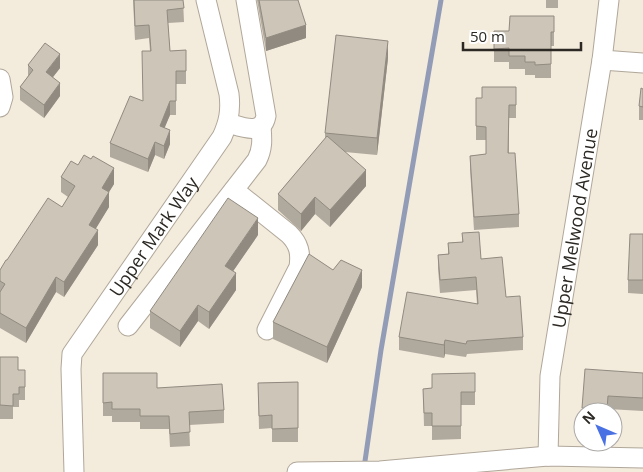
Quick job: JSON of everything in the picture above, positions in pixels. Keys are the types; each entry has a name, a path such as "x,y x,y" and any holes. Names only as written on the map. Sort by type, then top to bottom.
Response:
{"street":[{"name":"Upper Mark Way","path":"74,472 72,354 216,145 228,123 231,108 229,94 206,0"},
{"path":"228,123 250,130 261,126 265,122 266,116 246,0"},
{"name":"Upper Melwood Avenue","path":"548,456 550,376 602,60 609,0"},
{"path":"602,60 643,64"},
{"path":"0,79 3,97 0,107"},
{"path":"128,326 258,160 262,142 261,126"},
{"path":"234,190 289,234 295,240 299,249 298,267 267,330"},
{"path":"296,472 380,470 548,456 577,464 643,458"}],"building":[{"path":"134,0 183,0 184,8 167,10 170,51 186,50 186,71 176,71 176,101 170,101 160,126 170,130 164,146 155,142 148,159 110,143 130,96 143,101 142,51 151,51 149,25 135,26"},
{"path":"259,0 298,0 306,25 266,38"},
{"path":"510,16 554,16 554,32 551,32 551,64 535,65 535,62 525,62 525,56 509,56 509,48 494,49 494,31 509,31"},
{"path":"336,35 388,41 377,138 325,133"},
{"path":"45,43 60,54 46,72 60,83 44,105 20,87 33,70 28,65"},
{"path":"482,87 516,87 516,105 509,105 508,153 515,153 519,214 474,217 470,156 486,154 486,127 476,126 476,98 482,98"},
{"path":"641,88 643,89 643,107 639,106"},
{"path":"327,136 366,170 330,210 315,197 301,214 278,194"},
{"path":"84,155 91,159 93,156 114,168 102,188 109,192 89,225 98,230 64,282 56,277 26,328 0,313 0,292 5,284 0,281 0,270 48,198 62,207 75,186 61,177 71,161 78,165"},
{"path":"228,198 258,218 225,266 236,273 209,312 198,305 180,331 150,311"},
{"path":"479,232 481,259 502,257 506,297 520,296 523,337 467,341 466,344 445,340 444,345 399,337 407,292 478,304 476,277 440,280 438,255 449,254 448,243 463,242 462,233"},
{"path":"630,234 643,234 643,280 628,280"},
{"path":"309,254 333,270 341,260 362,270 327,347 273,322"},
{"path":"0,357 18,357 18,370 25,370 25,387 19,387 19,394 13,394 13,406 0,405"},
{"path":"585,369 643,373 643,398 608,396 608,402 582,402"},
{"path":"103,373 157,373 157,388 222,384 224,410 189,412 190,432 170,434 169,416 140,416 140,409 112,409 112,402 103,403"},
{"path":"475,373 475,392 461,392 461,426 432,426 432,413 424,413 423,389 432,388 432,374"},
{"path":"298,382 298,428 272,429 272,415 259,416 258,383"}],"waterway":[{"path":"364,468 381,350 441,0"}]}
